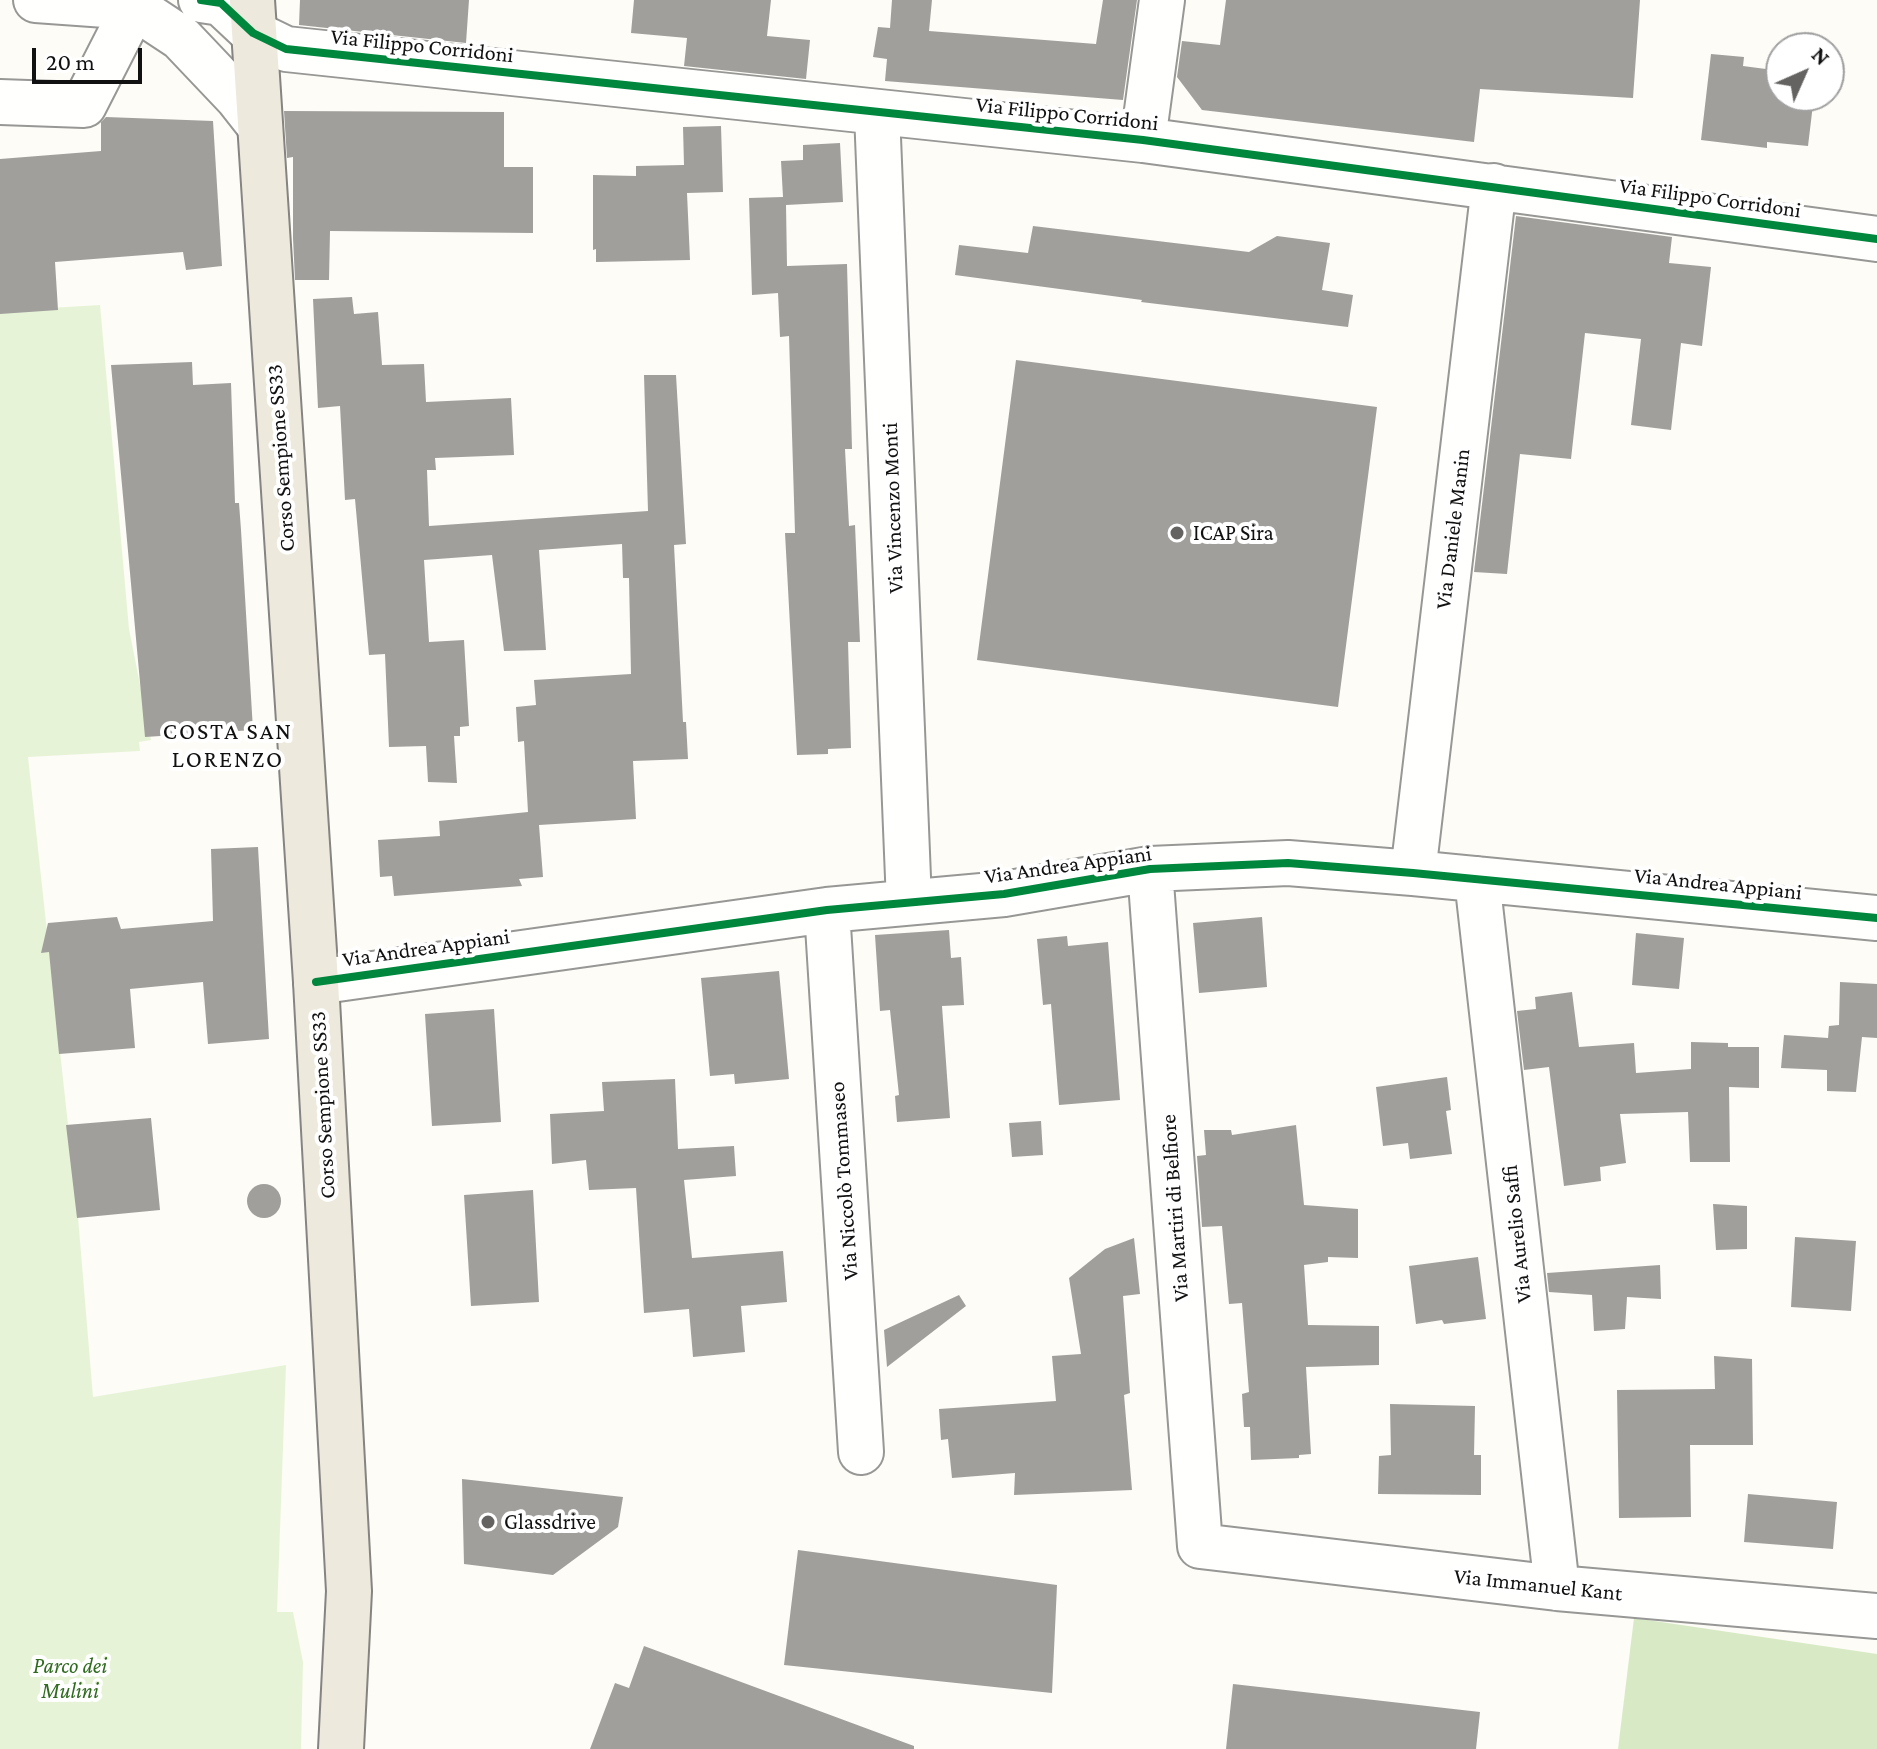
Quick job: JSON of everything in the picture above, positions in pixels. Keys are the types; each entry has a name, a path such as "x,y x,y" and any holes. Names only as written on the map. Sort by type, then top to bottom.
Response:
{"main road":[{"name":"Corso Sempione SS33","path":"252,17 316,982 349,1591 341,1749"}],"street":[{"path":"36,0 156,11 226,41 252,17"},
{"name":"Via Filippo Corridoni","path":"201,0 221,3 252,17 286,49 1143,140 1877,239"},
{"path":"1143,140 1162,0"},
{"path":"0,102 84,105 156,11"},
{"path":"156,11 237,97 259,125"},
{"name":"Via Vincenzo Monti","path":"877,113 909,902"},
{"name":"Via Daniele Manin","path":"1413,873 1494,186"},
{"name":"Via Andrea Appiani","path":"316,982 827,910 1004,894 1150,869 1288,863 1877,918"},
{"name":"Via Martiri di Belfiore","path":"1150,869 1200,1546"},
{"name":"Via Aurelio Saffi","path":"1477,879 1557,1588"},
{"name":"Via Niccolò Tommaseo","path":"827,910 861,1452"},
{"name":"Via Immanuel Kant","path":"1200,1546 1557,1588 1877,1616"}],"green space":[{"name":"Parco dei Mulini","path":"100,305 129,629 151,740 139,742 140,751 28,757 78,1217 93,1397 286,1365 277,1612 293,1612 303,1662 301,1749 0,1749 0,311"},
{"path":"1634,1618 1877,1654 1877,1749 1618,1749"}],"building":[{"path":"300,0 469,0 466,43 299,25"},
{"path":"634,0 771,0 767,36 810,40 806,79 684,66 687,38 631,33"},
{"path":"892,0 932,0 929,31 1096,44 1103,0 1137,0 1123,100 885,81 887,59 873,57 878,27 890,28"},
{"path":"1226,0 1640,0 1633,98 1480,89 1474,142 1202,110 1177,77 1182,41 1220,45"},
{"path":"1711,54 1744,57 1743,66 1765,69 1765,112 1812,112 1808,146 1767,142 1767,148 1701,140"},
{"path":"284,111 504,112 504,167 533,167 533,233 330,231 329,280 295,280 293,157 287,158"},
{"path":"106,117 213,121 222,266 186,270 183,252 55,262 58,310 0,314 0,159 101,151 101,122"},
{"path":"721,126 723,192 687,193 690,260 596,262 596,249 593,250 593,175 636,176 636,166 684,165 683,127"},
{"path":"840,143 843,202 786,205 787,266 847,264 852,449 845,449 849,526 855,525 860,642 848,642 851,748 828,749 828,754 797,755 785,533 795,533 789,336 780,337 778,293 752,295 749,198 783,197 781,161 803,160 803,145"},
{"path":"1516,216 1672,237 1669,263 1711,267 1702,346 1681,343 1671,430 1631,425 1641,339 1585,333 1571,459 1520,454 1507,574 1474,572"},
{"path":"1033,226 1249,252 1277,236 1330,243 1322,290 1353,295 1348,327 955,275 959,245 1028,253"},
{"path":"352,297 354,314 378,312 382,365 424,364 426,402 511,398 514,455 435,458 436,470 427,470 429,526 648,511 644,375 676,375 686,544 674,545 683,722 686,722 688,759 633,761 636,819 539,825 543,877 519,879 522,886 394,896 392,876 380,877 378,840 440,836 439,821 528,812 524,741 518,742 516,707 536,705 534,680 631,674 629,578 623,578 622,544 539,550 546,650 504,651 492,555 424,560 429,642 464,640 469,726 460,727 460,736 454,736 457,783 428,782 426,746 389,747 385,654 369,655 355,499 345,500 340,406 318,408 313,299"},
{"name":"ICAP Sira","path":"1016,360 1377,407 1338,707 977,660"},
{"path":"192,362 193,385 231,383 235,503 239,503 253,730 145,737 111,365"},
{"path":"258,847 269,1039 208,1044 203,982 130,989 135,1048 59,1054 49,952 41,953 48,923 117,917 121,929 213,921 211,849"},
{"path":"1262,917 1267,987 1199,993 1193,923"},
{"path":"949,930 951,958 961,957 964,1005 942,1006 950,1118 897,1122 895,1096 899,1095 890,1010 880,1011 875,935"},
{"path":"1636,933 1684,938 1679,989 1632,985"},
{"path":"1067,936 1068,946 1108,942 1120,1100 1059,1105 1051,1004 1043,1005 1037,939"},
{"path":"779,971 789,1079 735,1084 734,1074 710,1076 701,978"},
{"path":"1840,982 1877,984 1877,1038 1862,1037 1856,1092 1827,1091 1827,1070 1781,1068 1784,1035 1828,1038 1829,1026 1839,1025"},
{"path":"1572,992 1579,1047 1634,1043 1636,1073 1691,1069 1691,1042 1759,1047 1759,1088 1729,1087 1730,1162 1690,1162 1688,1112 1620,1114 1626,1163 1600,1167 1601,1181 1564,1186 1549,1067 1524,1070 1517,1011 1536,1009 1535,997"},
{"path":"494,1009 501,1122 432,1126 425,1014"},
{"path":"1447,1077 1451,1110 1446,1111 1452,1154 1410,1159 1408,1143 1383,1146 1376,1087"},
{"path":"675,1079 678,1149 734,1146 736,1176 684,1180 692,1258 783,1251 787,1302 741,1306 745,1352 693,1357 689,1309 644,1313 636,1188 589,1190 586,1160 552,1164 550,1114 604,1111 602,1082"},
{"path":"151,1118 160,1210 77,1218 66,1125"},
{"path":"1041,1121 1043,1155 1012,1157 1009,1123"},
{"path":"1296,1125 1304,1205 1358,1209 1358,1258 1328,1257 1328,1262 1304,1265 1308,1325 1379,1326 1379,1365 1306,1367 1311,1454 1299,1455 1299,1458 1251,1460 1250,1427 1244,1427 1242,1394 1249,1392 1242,1303 1229,1304 1222,1226 1202,1227 1197,1156 1206,1155 1204,1130 1231,1130 1232,1135"},
{"path":"264,1184 276,1189 281,1201 276,1213 264,1218 252,1213 247,1201 252,1189"},
{"path":"533,1190 539,1302 471,1306 464,1195"},
{"path":"1713,1204 1747,1206 1747,1249 1716,1250"},
{"path":"1795,1237 1856,1241 1851,1311 1791,1307"},
{"path":"1134,1238 1140,1294 1123,1296 1130,1393 1124,1395 1132,1490 1014,1495 1015,1473 952,1478 948,1439 941,1440 939,1409 1056,1401 1052,1356 1081,1354 1069,1278 1105,1249"},
{"path":"1478,1257 1486,1319 1416,1324 1409,1266"},
{"path":"1660,1265 1661,1299 1627,1297 1625,1329 1594,1331 1592,1295 1549,1292 1547,1273"},
{"path":"959,1295 966,1306 887,1367 884,1330"},
{"path":"1714,1356 1752,1359 1753,1445 1690,1445 1691,1517 1619,1518 1617,1390 1715,1389"},
{"path":"1390,1404 1475,1406 1474,1455 1481,1455 1481,1495 1378,1494 1379,1456 1391,1455"},
{"path":"462,1479 623,1497 618,1527 553,1575 464,1564"},
{"path":"1748,1494 1837,1502 1833,1549 1744,1542"},
{"path":"798,1550 1057,1585 1052,1693 784,1665"},
{"path":"644,1646 914,1746 914,1749 590,1749 615,1683 629,1688"},
{"path":"1233,1684 1480,1712 1476,1749 1226,1749"}],"cycle path":[{"path":"201,0 221,3 253,33 286,49 1143,140 1877,239"},
{"path":"316,982 827,910 1004,894 1150,869 1288,863 1877,918"}],"place":[{"name":"ICAP Sira","path":"1177,533"},
{"name":"Glassdrive","path":"488,1522"}],"district":[{"name":"COSTA SAN LORENZO","path":"228,746"}]}
